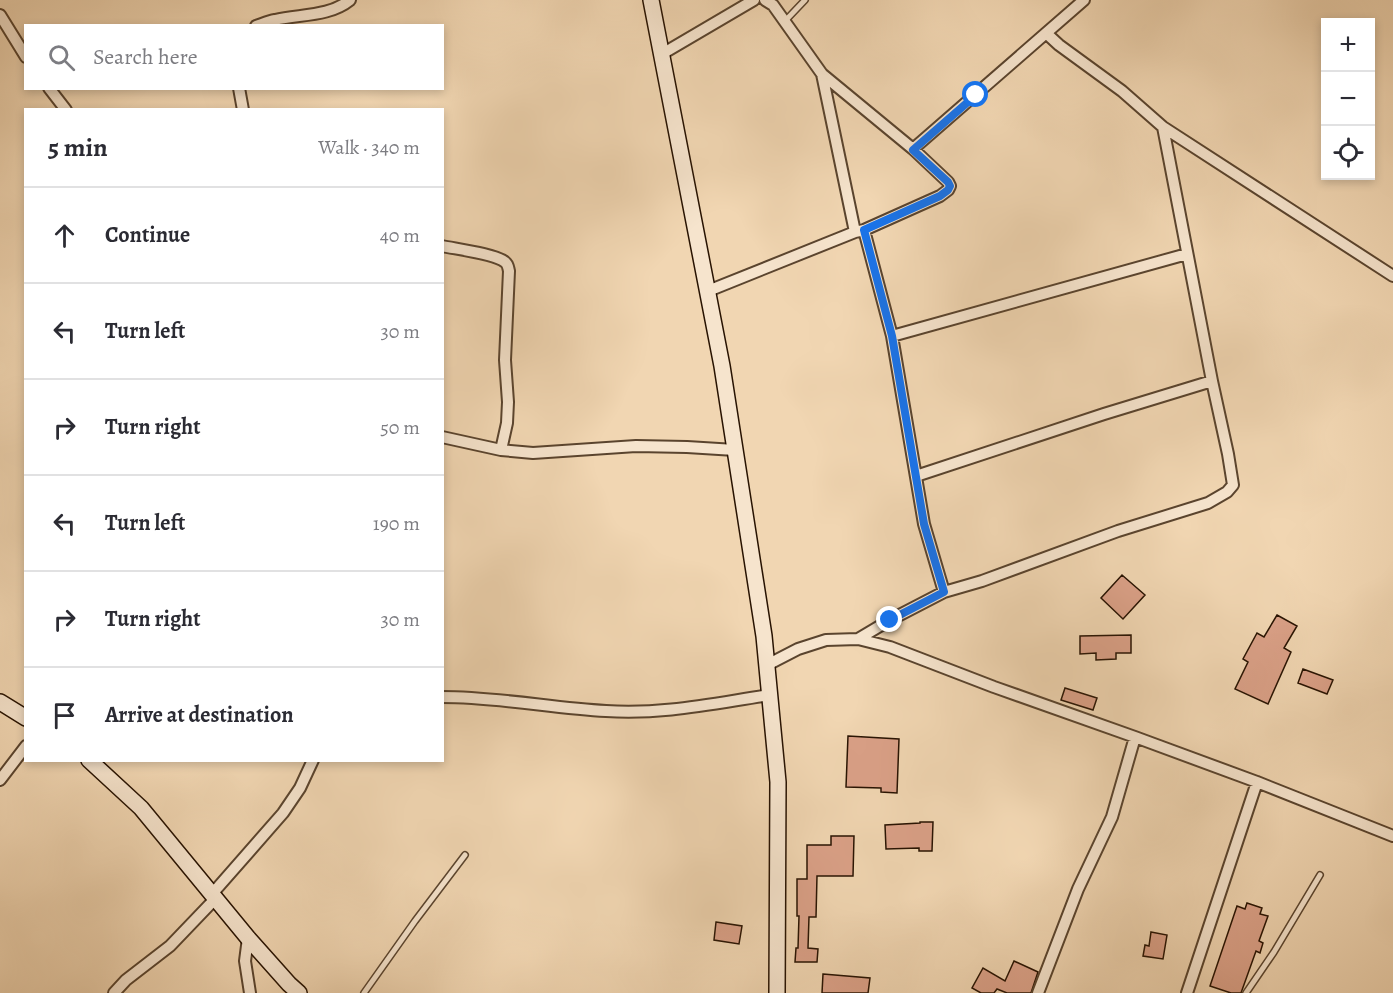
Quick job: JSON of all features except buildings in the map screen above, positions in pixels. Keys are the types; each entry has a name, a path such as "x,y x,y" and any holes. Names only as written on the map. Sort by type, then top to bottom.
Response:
{"main road":[{"path":"651,0 722,366 764,636 778,782 777,993"},
{"path":"0,702 24,717"},
{"path":"91,762 141,808 248,938 288,984 299,993"}],"street":[{"path":"263,24 337,8 350,0"},
{"path":"662,54 754,0"},
{"path":"708,291 940,196 950,186 913,150 822,74 773,5 765,0"},
{"path":"913,150 1084,0"},
{"path":"0,15 24,54"},
{"path":"1046,33 1122,91 1163,128 1393,276"},
{"path":"822,74 859,231 892,336 924,524 944,592"},
{"path":"51,90 64,108"},
{"path":"239,90 243,108"},
{"path":"858,639 944,592 982,581 1118,531 1208,502 1227,492 1233,485 1163,128"},
{"path":"444,246 493,256 504,261 509,271 505,360 507,423 501,450"},
{"path":"892,336 1186,254"},
{"path":"916,476 1212,381"},
{"path":"444,437 501,450 533,453 636,446 735,450"},
{"path":"767,664 798,649 826,640 858,639 890,647 1257,782 1393,836"},
{"path":"444,697 468,697 606,711 642,712 679,710 770,694"},
{"path":"1038,993 1078,889 1112,818 1135,737"},
{"path":"0,780 24,749"},
{"path":"114,993 126,980 170,946 213,897 283,813 300,788 313,762"},
{"path":"1187,993 1257,782"},
{"path":"248,938 245,961 250,993"}],"lane":[{"path":"784,22 806,0"},
{"path":"364,993 465,855"},
{"path":"1246,993 1274,952 1320,875"}],"route":[{"path":"890,620 944,592 924,524 892,336 864,230 940,196 948,190 950,186 948,182 913,150 976,95"}]}
